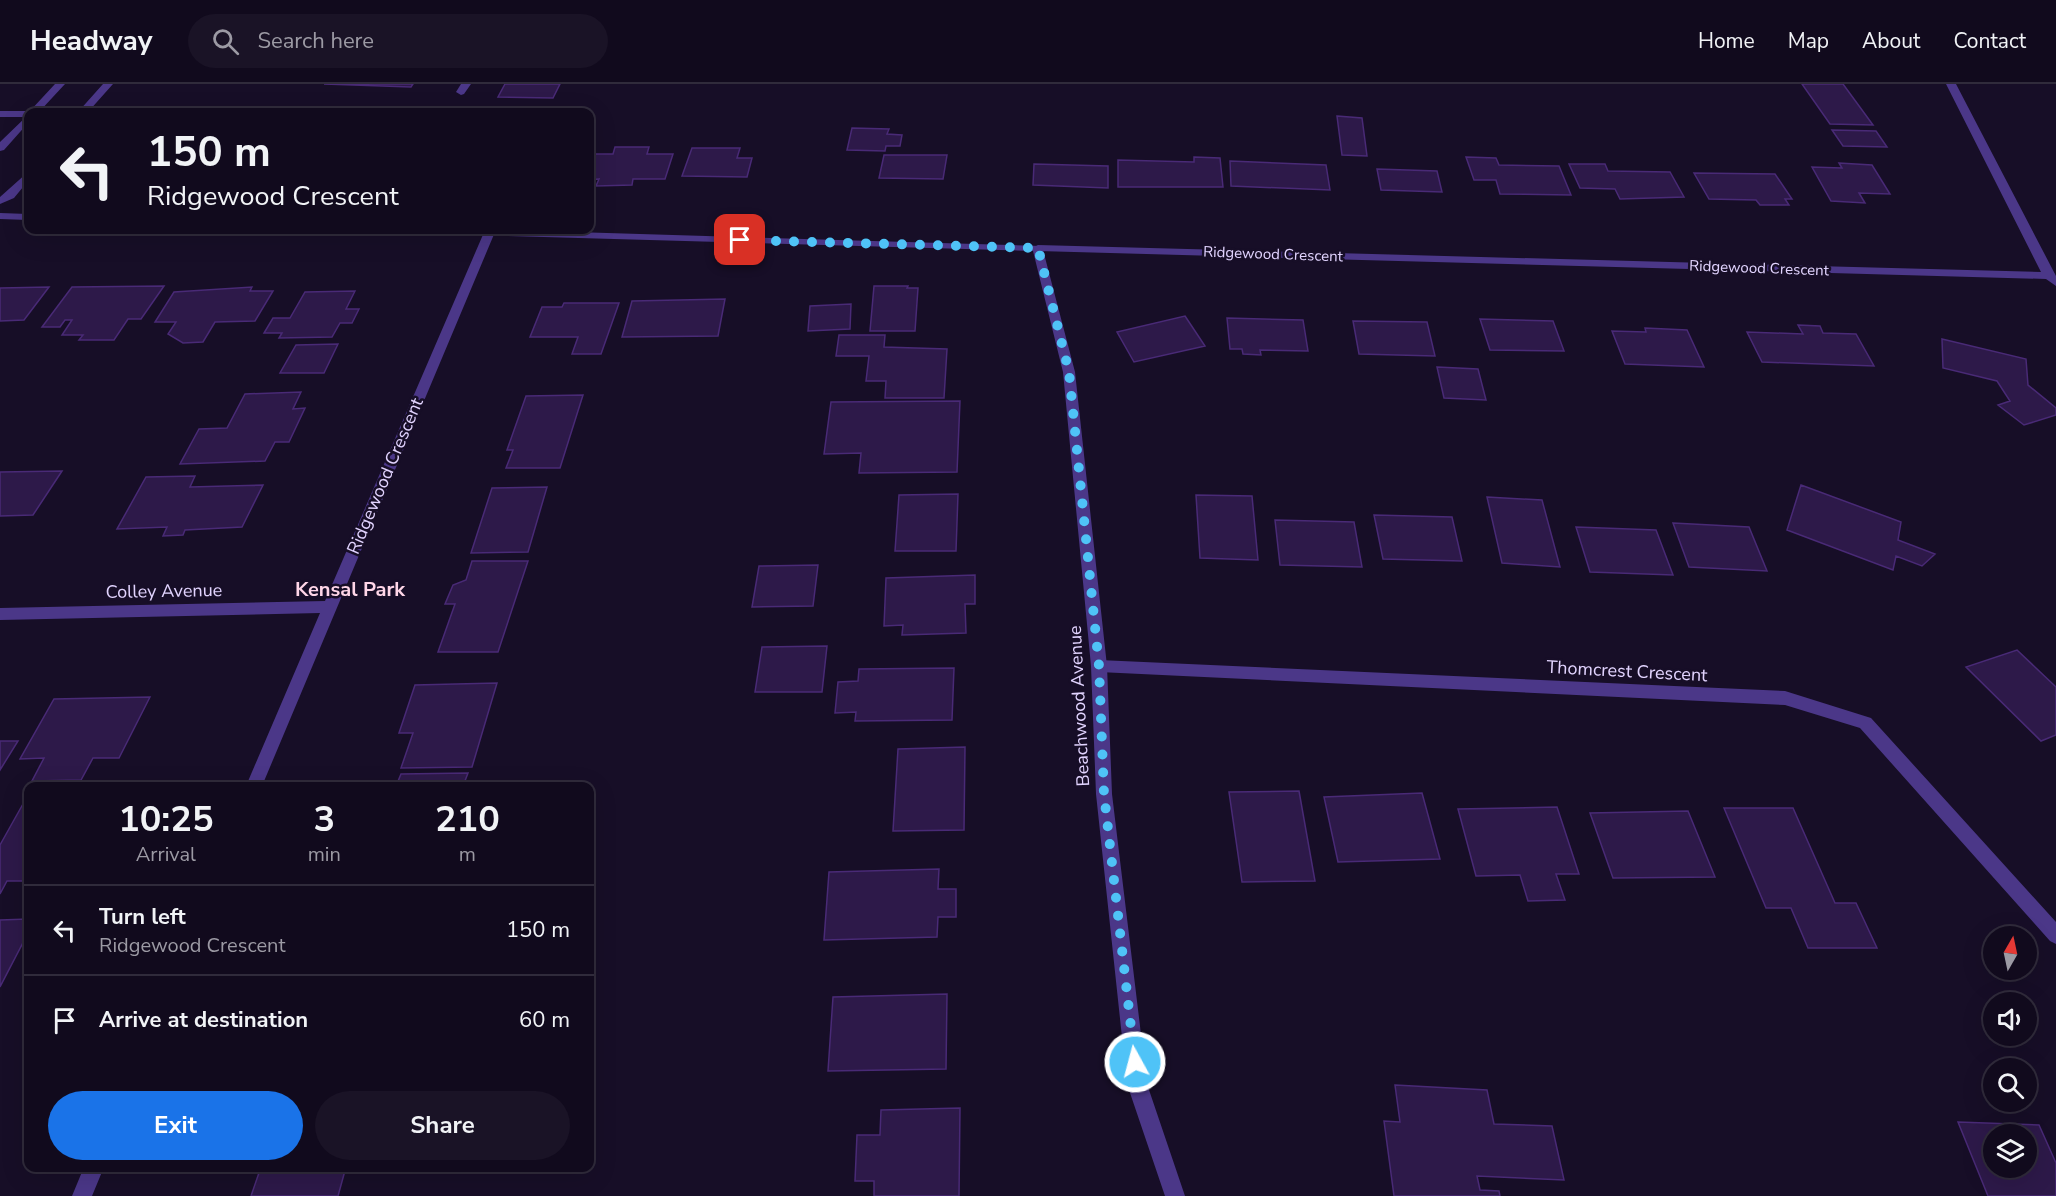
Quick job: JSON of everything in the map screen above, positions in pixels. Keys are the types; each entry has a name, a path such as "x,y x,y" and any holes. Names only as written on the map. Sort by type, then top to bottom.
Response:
{"street":[{"path":"38,108 60,84"},
{"path":"87,108 108,84"},
{"path":"1951,84 2052,279"},
{"path":"0,114 24,116"},
{"path":"0,148 24,121"},
{"path":"0,201 10,196 24,179"},
{"path":"0,216 24,217"},
{"name":"Ridgewood Crescent","path":"256,782 488,234"},
{"name":"Ridgewood Crescent","path":"558,234 2052,279"},
{"name":"Beachwood Avenue","path":"1038,248 1069,372 1099,666 1104,794 1137,1084 1175,1196"},
{"name":"Colley Avenue","path":"0,614 329,607"},
{"name":"Thomcrest Crescent","path":"1099,666 1785,698 1865,723 2056,935"},
{"path":"82,1196 92,1172"}],"building":[{"path":"324,84 413,84 411,87"},
{"path":"505,84 560,84 553,98 498,97"},
{"path":"1802,84 1843,84 1873,125 1830,124"},
{"path":"1337,116 1362,118 1367,156 1342,155"},
{"path":"852,128 889,129 887,134 902,135 900,146 886,146 885,151 847,150"},
{"path":"1832,130 1876,131 1887,147 1843,146"},
{"path":"615,147 649,147 647,154 673,154 665,179 633,179 632,185 596,186 599,179 594,180 594,154 613,154"},
{"path":"692,148 740,148 737,158 752,158 747,177 682,176"},
{"path":"884,155 947,155 943,179 879,178"},
{"path":"1194,157 1220,158 1223,187 1118,187 1118,160 1194,162"},
{"path":"1466,157 1496,158 1499,165 1559,166 1571,195 1500,194 1496,180 1474,180"},
{"path":"1230,161 1326,165 1330,190 1231,186"},
{"path":"1839,163 1872,165 1890,194 1859,193 1865,203 1831,201 1812,167 1842,168"},
{"path":"1034,164 1108,166 1108,188 1033,185"},
{"path":"1569,164 1605,164 1608,171 1670,172 1684,197 1620,199 1615,189 1580,188"},
{"path":"1377,169 1437,171 1442,192 1381,190"},
{"path":"1694,173 1775,174 1792,199 1785,199 1789,205 1760,205 1756,200 1709,199"},
{"path":"164,286 141,319 128,319 114,340 79,340 83,335 62,335 72,320 65,320 60,327 42,327 72,287"},
{"path":"874,286 918,288 915,331 870,331"},
{"path":"49,287 24,320 0,321 0,288"},
{"path":"252,287 250,291 273,291 255,321 215,322 203,342 183,343 168,334 176,322 155,322 174,292"},
{"path":"355,291 346,309 359,309 352,323 340,323 332,337 279,338 282,333 264,333 273,318 290,318 305,292"},
{"path":"725,299 718,336 622,337 632,301"},
{"path":"564,303 619,303 601,354 572,354 578,337 530,337 542,307 562,307"},
{"path":"851,304 850,329 808,331 810,306"},
{"path":"1185,316 1205,346 1134,362 1117,332"},
{"path":"1227,318 1303,320 1308,351 1260,350 1261,355 1243,354 1242,349 1230,349"},
{"path":"1480,319 1553,321 1564,351 1490,350"},
{"path":"1353,321 1427,322 1435,356 1359,354"},
{"path":"1798,325 1820,326 1823,333 1856,334 1874,366 1762,362 1747,332 1803,334"},
{"path":"1645,328 1687,330 1704,367 1625,364 1612,331 1646,332"},
{"path":"839,335 885,335 884,347 947,349 944,398 885,398 886,381 866,381 869,356 836,356"},
{"path":"1942,339 2026,359 2028,385 2056,408 2056,415 2024,425 1998,405 2010,401 1997,381 1943,368"},
{"path":"338,344 324,373 280,373 296,345"},
{"path":"1437,367 1478,369 1486,400 1444,398"},
{"path":"301,392 293,409 305,408 289,442 275,442 265,461 180,464 199,429 227,428 245,394"},
{"path":"583,395 560,468 506,468 513,450 507,450 526,396"},
{"path":"960,401 957,472 859,473 861,453 824,454 831,402"},
{"path":"62,471 33,515 0,516 0,472"},
{"path":"195,476 190,487 263,485 242,527 185,530 183,535 163,536 167,527 117,529 146,477"},
{"path":"1801,485 1901,522 1898,540 1935,554 1922,566 1896,556 1893,570 1787,530"},
{"path":"547,487 528,552 471,553 492,488"},
{"path":"958,494 956,551 895,551 899,495"},
{"path":"1196,495 1252,496 1258,560 1200,558"},
{"path":"1487,497 1542,500 1560,567 1502,563"},
{"path":"1374,515 1452,517 1462,561 1383,559"},
{"path":"1275,520 1354,522 1362,567 1280,565"},
{"path":"1673,523 1749,527 1767,571 1689,567"},
{"path":"1576,527 1656,530 1673,575 1590,572"},
{"path":"472,561 528,561 498,652 438,652 455,604 445,604 453,585 466,580"},
{"path":"818,565 813,606 752,607 759,566"},
{"path":"975,575 975,604 965,604 966,633 902,635 903,625 884,626 886,578"},
{"path":"827,646 822,692 755,692 762,647"},
{"path":"2017,650 2056,687 2056,735 2041,741 1966,667"},
{"path":"954,668 952,720 855,721 856,712 835,713 838,682 858,681 859,669"},
{"path":"497,683 472,767 401,768 413,733 399,733 415,685"},
{"path":"150,697 119,758 93,758 81,780 32,781 44,758 20,759 54,699"},
{"path":"0,741 18,741 0,770"},
{"path":"965,747 964,830 893,831 898,749"},
{"path":"468,773 465,782 398,782 401,774"},
{"path":"1299,791 1315,881 1242,882 1229,792"},
{"path":"1422,793 1440,859 1338,862 1324,797"},
{"path":"24,802 24,881 7,881 0,894 0,845"},
{"path":"1557,807 1579,874 1556,874 1565,900 1528,901 1520,875 1476,876 1458,809"},
{"path":"1724,808 1793,808 1835,903 1856,903 1877,948 1808,948 1791,908 1766,908"},
{"path":"1688,811 1715,877 1613,878 1590,813"},
{"path":"939,869 938,889 956,889 956,917 938,917 937,937 824,940 829,872"},
{"path":"24,919 24,941 0,987 0,920"},
{"path":"947,994 946,1069 828,1071 833,997"},
{"path":"1395,1085 1487,1090 1494,1124 1552,1126 1564,1180 1477,1176 1480,1190 1499,1191 1500,1196 1394,1196 1384,1121 1400,1122"},
{"path":"960,1108 959,1196 874,1196 874,1181 855,1181 857,1135 880,1135 881,1110"},
{"path":"1958,1122 2012,1124 1983,1124 1983,1178 2037,1178 2037,1125 2039,1125 2056,1163 2056,1196 1988,1196"},
{"path":"259,1172 345,1172 338,1196 251,1196"}],"district":[{"name":"Kensal Park","path":"350,589"}],"route":[{"path":"740,240 1038,248 1069,372 1099,666 1104,794 1135,1062"}]}
